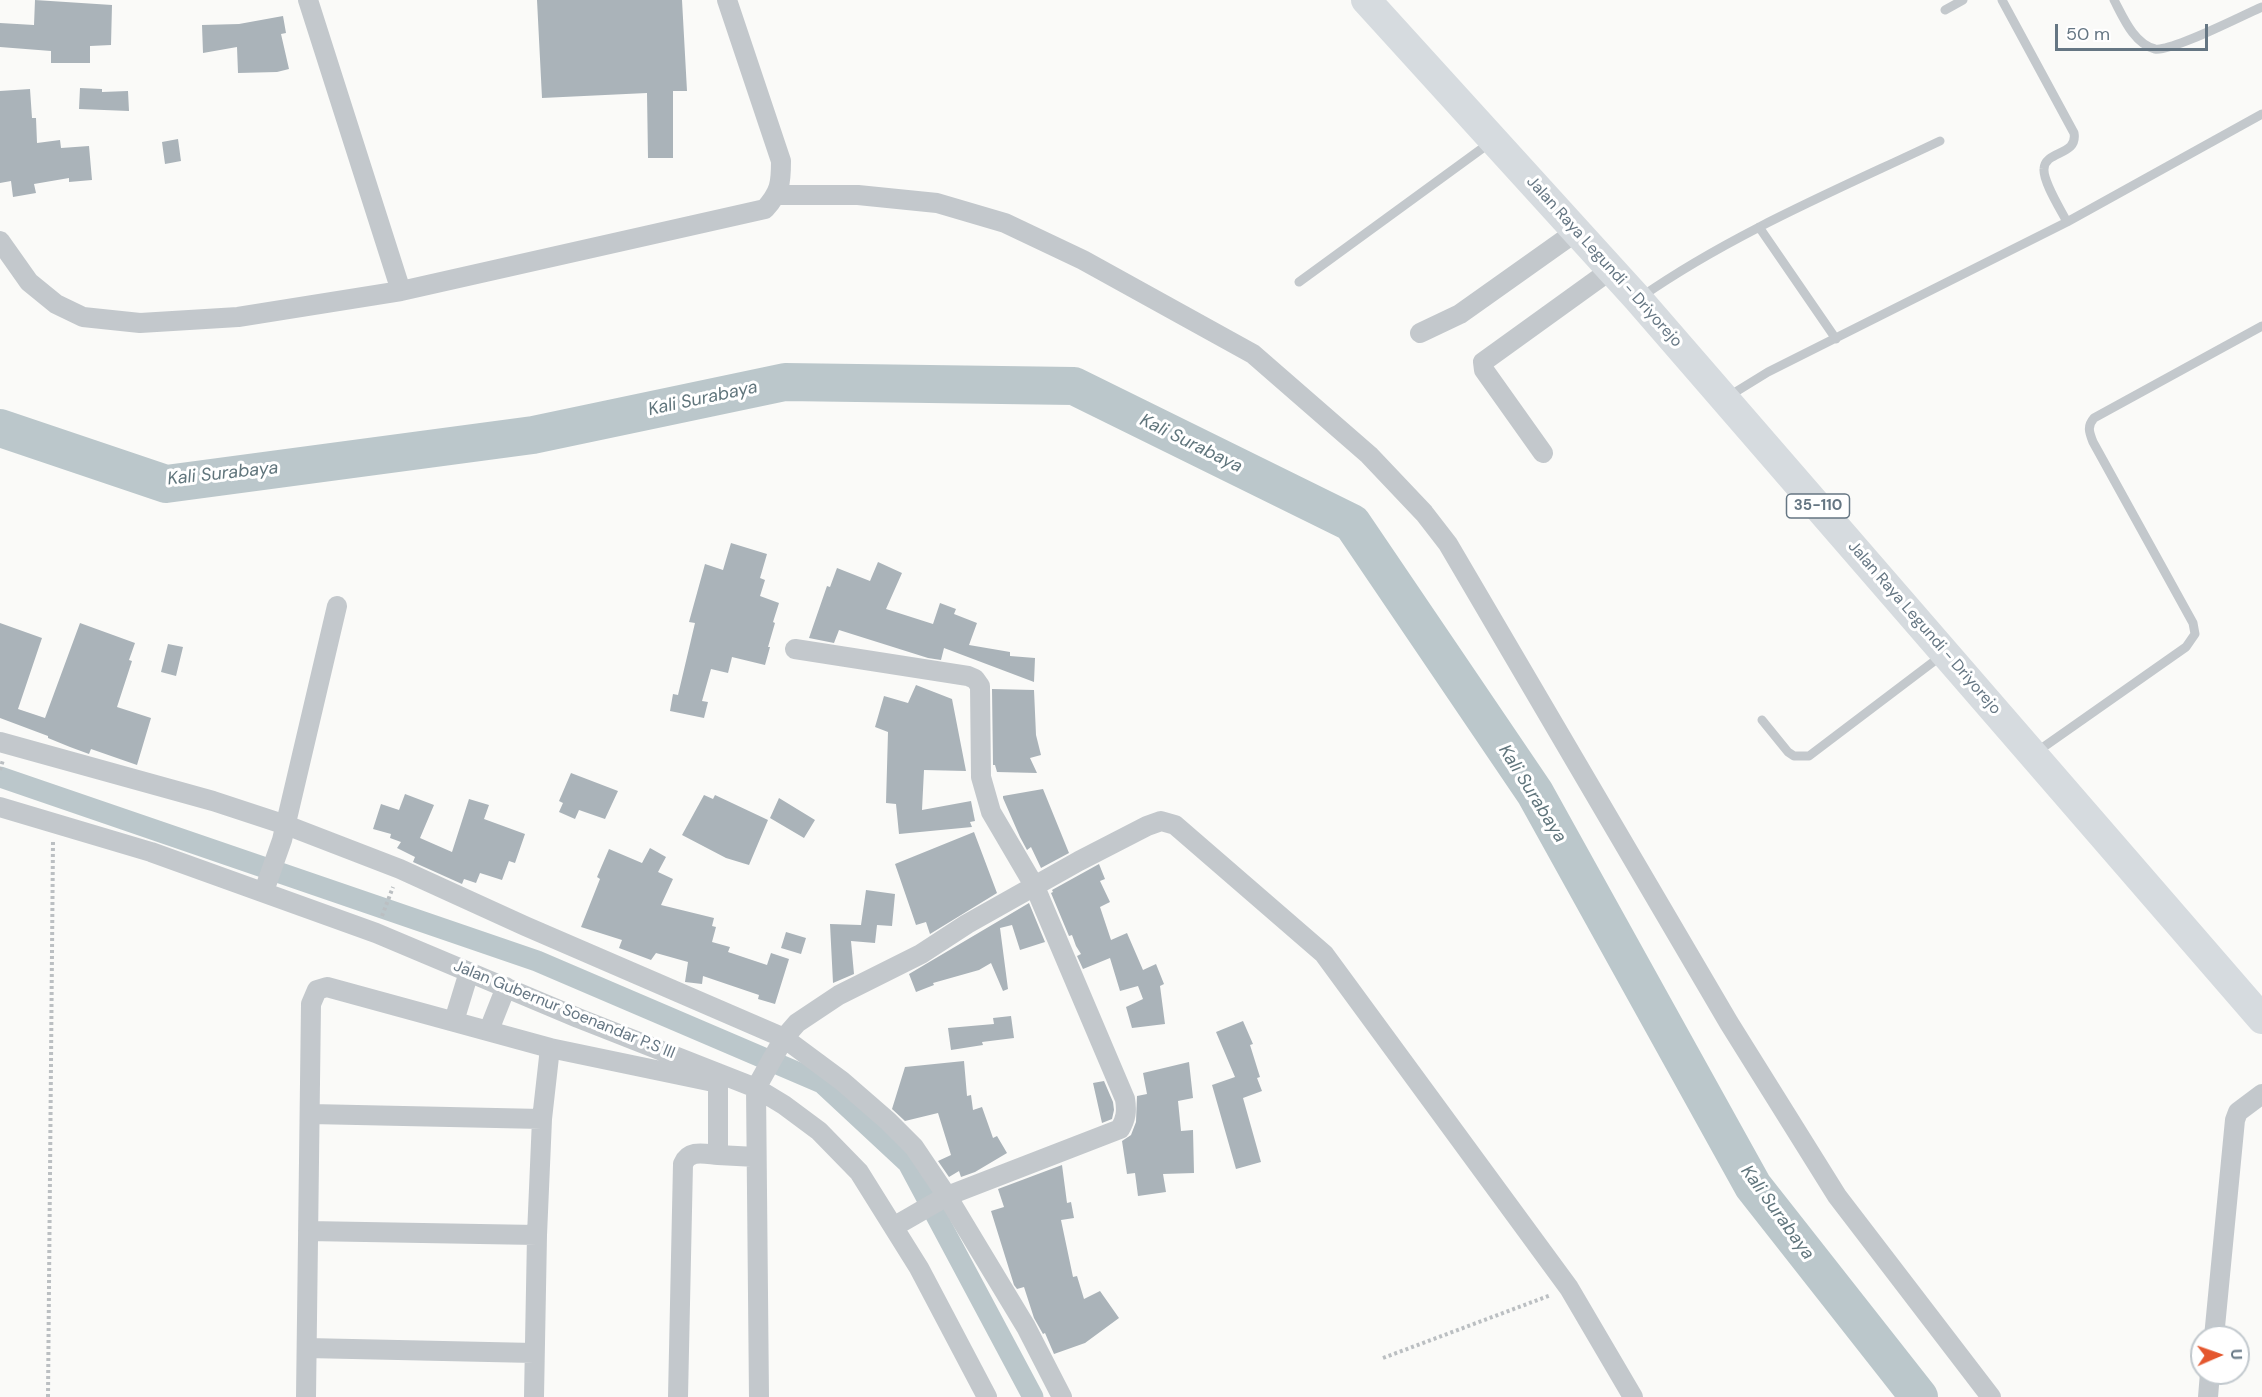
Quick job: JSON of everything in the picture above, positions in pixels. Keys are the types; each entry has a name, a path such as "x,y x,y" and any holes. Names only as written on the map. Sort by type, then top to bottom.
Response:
{"main road":[{"name":"Jalan Raya Legundi - Driyorejo","path":"1366,0 1612,269 1647,293 1734,393 1945,653 2042,747 2262,1019"}],"street":[{"path":"308,0 400,291"},
{"path":"0,241 29,282 57,304 83,317 140,323 237,317 400,291 765,209 777,195 781,180 781,161 728,0"},
{"path":"777,195 858,195 938,203 1005,223 1083,261 1253,354 1369,455 1424,513 1448,544 1729,1023 1837,1196 1991,1397"},
{"path":"1420,333 1460,314 1577,231"},
{"path":"1543,453 1484,370 1483,362 1612,269"},
{"path":"267,884 284,832 337,606"},
{"path":"795,649 968,676 980,686 981,777 985,795 991,812 1035,886 1125,1099 1127,1110 1120,1129 942,1199 901,1222"},
{"path":"0,742 213,801 284,832 400,869 782,1041 842,1081 914,1147 942,1199 1026,1328 1062,1397"},
{"name":"Jalan Gubernur Soenandar P.S III","path":"0,807 267,884 376,933 718,1078 759,1083 819,1131 860,1172 901,1222 942,1310 987,1397"},
{"path":"759,1397 756,1157 759,1083 782,1041 797,1023 839,994 921,954 967,924 1079,861 1161,821 1175,825 1324,954 1569,1288 1633,1397"},
{"path":"454,1021 469,972"},
{"path":"306,1397 311,1004 317,990 327,987 550,1048 718,1078 718,1155"},
{"path":"489,1030 506,987"},
{"path":"534,1397 542,1119 550,1048"},
{"path":"2215,1325 2235,1120 2238,1112 2262,1094"},
{"path":"311,1114 542,1119"},
{"path":"678,1397 683,1164 691,1155 756,1157"},
{"path":"308,1231 537,1235"},
{"path":"307,1348 534,1353"}],"lane":[{"path":"1945,10 1963,0"},
{"path":"2002,0 2074,133 2075,140 2071,148 2047,161 2044,168 2044,177 2067,222"},
{"path":"2114,0 2132,32 2146,45 2155,49 2175,45 2262,7"},
{"path":"1734,393 1768,372 2067,222 2262,114"},
{"path":"1299,282 1494,140"},
{"path":"1647,293 1690,265 1759,227 1940,141"},
{"path":"1759,227 1836,339"},
{"path":"2042,747 2186,647 2194,638 2195,630 2093,442 2089,431 2091,422 2104,412 2262,326"},
{"path":"1762,720 1788,752 1794,756 1809,756 1945,653"}],"path":[{"path":"48,1397 54,823"},
{"path":"380,922 395,882"},
{"path":"1383,1358 1569,1288"}],"building":[{"path":"35,0 112,5 111,45 90,46 90,63 51,63 51,51 0,47 0,23 34,25"},
{"path":"537,0 682,0 687,91 673,91 673,158 648,158 647,93 542,98"},
{"path":"283,16 286,33 281,34 289,69 277,72 238,73 237,47 203,53 202,25 239,24"},
{"path":"80,88 102,89 102,92 128,91 129,111 79,109"},
{"path":"30,89 32,118 36,118 37,143 60,140 61,148 89,146 92,180 69,182 69,178 34,184 36,193 13,197 11,181 0,183 0,91"},
{"path":"178,139 181,161 165,164 162,142"},
{"path":"731,543 767,554 760,578 765,580 760,596 779,603 765,665 732,657 728,673 711,669 702,701 708,702 704,718 670,711 673,694 678,695 695,623 689,622 705,564 723,570"},
{"path":"878,562 902,573 886,609 933,624 940,603 956,609 954,614 977,623 969,645 1010,652 1010,656 1035,658 1034,682 944,648 941,660 839,630 834,643 809,638 827,586 830,587 837,568 870,581"},
{"path":"0,623 42,638 18,709 45,718 80,623 135,643 129,660 132,661 117,707 151,718 137,765 91,749 89,754 0,718"},
{"path":"168,644 183,647 176,676 161,672"},
{"path":"916,685 952,699 966,771 924,770 922,810 971,801 975,821 970,822 972,827 899,834 896,804 886,803 888,732 875,727 884,696 908,703"},
{"path":"992,689 1034,690 1036,735 1041,755 1030,758 1037,773 997,772 993,765"},
{"path":"571,773 618,791 605,819 579,810 575,819 559,812 563,803 559,801"},
{"path":"1043,789 1069,853 1041,868 1031,847 1027,850 1020,837 1003,796"},
{"path":"405,794 434,805 420,838 452,852 469,799 489,805 484,819 525,834 515,863 509,861 502,880 480,873 476,883 464,879 462,884 413,862 415,857 397,848 401,842 390,838 391,834 373,829 381,804 399,810"},
{"path":"704,795 713,799 715,795 768,820 749,865 726,858 682,835"},
{"path":"779,798 815,820 804,838 770,818"},
{"path":"974,832 997,893 930,934 926,922 916,925 895,864"},
{"path":"650,848 666,857 658,872 673,879 661,905 714,918 712,926 716,927 712,942 730,947 728,952 767,965 771,953 789,959 775,1004 758,999 759,995 703,976 702,984 685,982 688,962 656,953 651,960 619,948 622,940 581,927 600,879 597,877 609,849 642,863"},
{"path":"1099,864 1105,879 1100,881 1110,902 1100,907 1111,940 1127,933 1143,970 1156,964 1164,984 1160,986 1165,1024 1132,1028 1126,1007 1143,999 1138,986 1120,991 1110,958 1083,969 1077,956 1081,954 1072,935 1069,936 1051,893 1052,890"},
{"path":"866,890 895,894 892,926 877,925 875,943 851,941 854,974 833,983 830,924 861,925"},
{"path":"1029,903 1045,942 1020,950 1012,925 1000,928 1008,989 1003,991 991,963 979,970 933,983 934,985 916,992 909,974"},
{"path":"786,932 806,938 801,954 781,948"},
{"path":"1011,1016 1014,1038 982,1042 983,1045 951,1050 948,1028 994,1024 993,1018"},
{"path":"1243,1021 1253,1044 1250,1045 1262,1091 1243,1098 1261,1162 1236,1169 1212,1085 1235,1077 1216,1032"},
{"path":"964,1061 967,1096 971,1095 973,1110 982,1107 993,1138 997,1136 1007,1153 975,1172 961,1177 959,1171 949,1177 938,1161 951,1155 938,1113 905,1121 892,1109 905,1067"},
{"path":"1189,1062 1193,1098 1178,1101 1181,1131 1193,1130 1194,1173 1163,1174 1166,1192 1138,1196 1135,1173 1127,1174 1122,1141 1131,1135 1136,1122 1137,1096 1147,1094 1143,1073"},
{"path":"1104,1081 1114,1110 1112,1119 1102,1123 1093,1083"},
{"path":"1062,1165 1067,1203 1071,1202 1074,1218 1061,1220 1073,1277 1077,1276 1084,1299 1100,1291 1119,1318 1085,1343 1054,1354 1045,1333 1043,1334 1034,1318 1024,1287 1017,1289 1014,1285 991,1211 1004,1207 998,1189"}],"waterway":[{"name":"Kali Surabaya","path":"0,428 166,484 533,435 785,382 1074,386 1352,523 1535,793 1753,1186 1919,1397"},
{"path":"0,777 537,961 822,1083 908,1163 1033,1397"}]}
